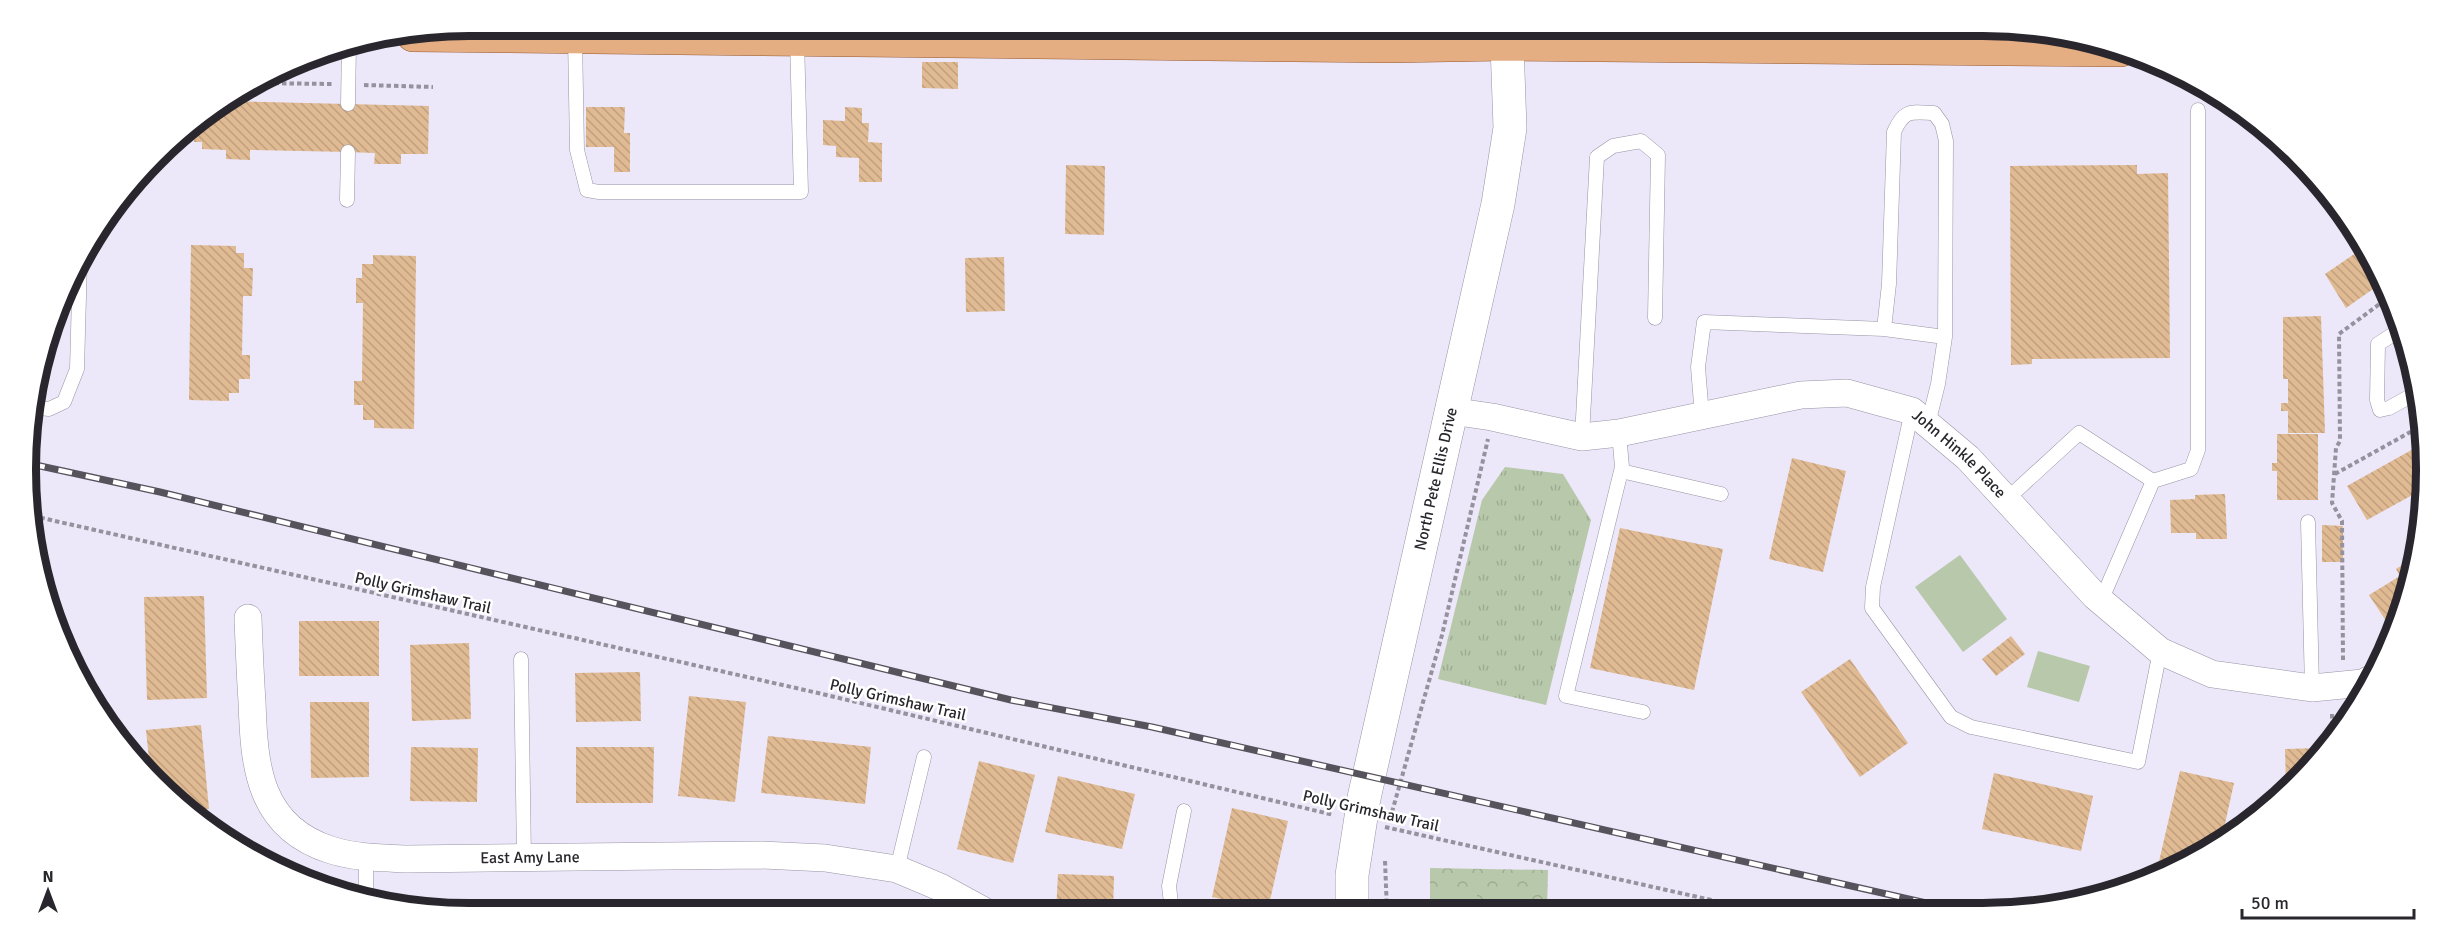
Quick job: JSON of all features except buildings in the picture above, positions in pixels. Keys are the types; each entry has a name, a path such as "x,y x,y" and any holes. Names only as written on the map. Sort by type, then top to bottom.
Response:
{"main road":[{"path":"494,36 693,36"},
{"path":"1003,36 1391,46 1496,36"},
{"path":"1541,36 1742,42 2078,47"}],"street":[{"name":"North Pete Ellis Drive","path":"1352,903 1352,875 1378,829 1451,411 1498,204 1510,128 1507,36"},
{"name":"John Hinkle Place","path":"1451,411 1492,417 1582,437 1619,433 1801,395 1847,393 1920,418 1968,458 2101,601 2160,651 2212,674 2312,688 2359,683"},
{"name":"East Amy Lane","path":"248,618 254,754 262,785 277,814 302,836 330,850 366,857 772,856 825,858 897,869 942,888 970,903"}],"lane":[{"path":"575,37 577,150 587,190 599,192 801,192 811,36"},
{"path":"348,104 349,53"},
{"path":"2101,601 2153,481 2191,469 2199,450 2199,110"},
{"path":"1884,329 1889,284 1894,132 1900,118 1911,112 1934,113 1942,124 1946,141 1945,337 1938,384 1920,418 1873,588 1872,608 1951,717 1971,727 2138,762 2160,651"},
{"path":"1582,437 1597,157 1613,146 1641,141 1658,155 1656,318"},
{"path":"347,200 348,152"},
{"path":"41,408 49,409 64,402 77,369 79,281"},
{"path":"1702,416 1698,368 1704,322 1884,329 1945,337"},
{"path":"2394,334 2378,344 2377,400 2380,410 2390,408 2410,397"},
{"path":"1619,433 1622,471 1566,696 1643,712"},
{"path":"2006,500 2079,433 2153,481"},
{"path":"1622,471 1721,494"},
{"path":"2308,522 2312,688"},
{"path":"521,659 524,858"},
{"path":"897,869 924,757"},
{"path":"1171,903 1169,886 1184,811"},
{"path":"366,857 366,890"}],"path":[{"path":"2343,660 2342,521 2332,503 2336,448 2340,441 2339,334 2382,302"},
{"path":"2334,474 2414,430"},
{"path":"1378,829 1442,635 1488,440"},
{"name":"Polly Grimshaw Trail","path":"39,517 818,693 1378,829 1723,903"},
{"path":"2332,714 2332,725"},
{"path":"1385,856 1387,903"}],"green space":[{"path":"1505,467 1563,474 1591,520 1546,705 1438,679 1482,500"},
{"path":"1960,555 2007,619 1963,652 1915,587"},
{"path":"2038,651 2090,666 2079,702 2027,687"},
{"path":"1430,868 1548,870 1547,903 1430,903"},
{"path":"1489,891 1529,891 1529,903 1489,903"},
{"path":"1437,892 1477,893 1477,903 1437,903"}],"railway":[{"path":"36,465 160,492 1011,700 1152,727 1926,903"}]}
